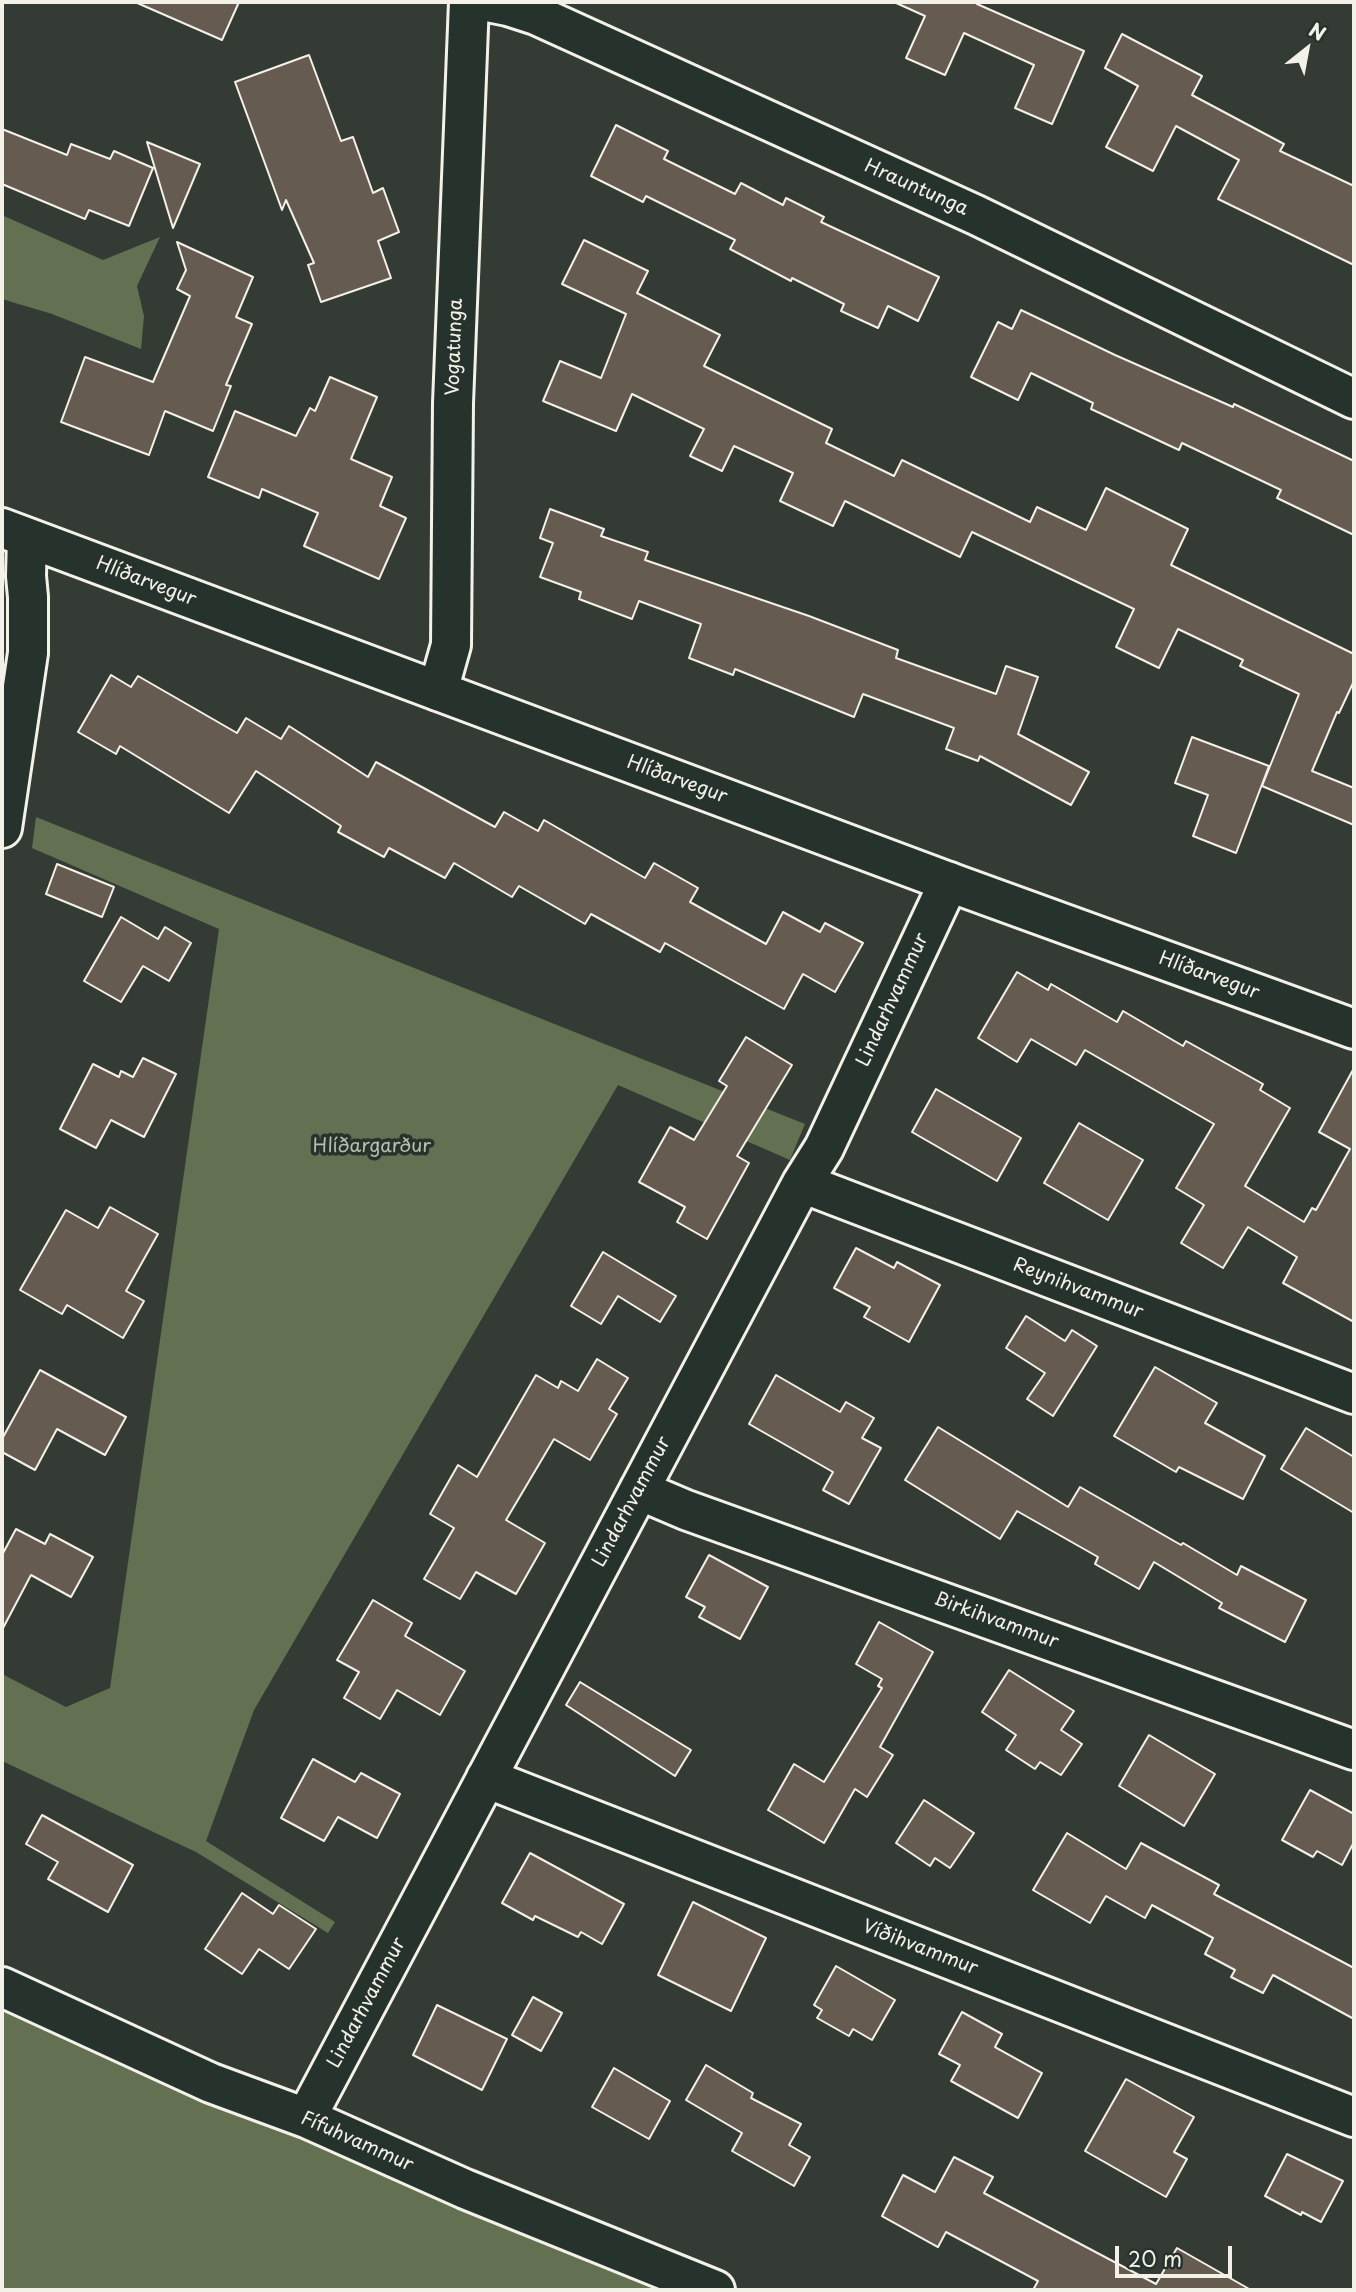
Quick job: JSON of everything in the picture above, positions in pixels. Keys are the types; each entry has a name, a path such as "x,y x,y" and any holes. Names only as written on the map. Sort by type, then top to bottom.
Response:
{"street":[{"name":"Hrauntunga","path":"469,3 488,2 536,15 976,215 1354,399"},
{"name":"Vogatunga","path":"438,691 451,645 453,403 469,3"},
{"name":"Hlíðarvegur","path":"15,533 949,882 1354,1028"},
{"path":"2,828 28,653 26,576 15,533"},
{"name":"Lindarhvammur","path":"306,2118 802,1182 824,1148 949,882"},
{"name":"Reynihvammur","path":"802,1182 1354,1394"},
{"name":"Birkihvammur","path":"639,1490 686,1510 1354,1750"},
{"name":"Víðihvammur","path":"486,1778 1354,2117"},
{"name":"Fífuhvammur","path":"2,1987 211,2082 306,2118 465,2189 715,2290"}],"green space":[{"path":"4,216 103,260 160,237 137,286 144,316 141,349 52,314 2,299"},
{"name":"Hlíðargarður","path":"36,817 805,1124 790,1160 618,1085 254,1710 206,1841 335,1922 328,1933 196,1852 2,1761 2,1674 66,1707 110,1688 219,929 32,848"},
{"path":"2,2002 673,2290 2,2290"}],"building":[{"path":"135,2 239,2 222,40"},
{"path":"894,2 978,2 977,4 1084,51 1052,124 1015,108 1034,65 964,33 945,75 906,58 925,16"},
{"path":"1122,34 1202,76 1192,95 1284,144 1280,151 1354,186 1354,265 1218,199 1239,160 1176,126 1153,171 1106,147 1138,86 1105,68"},
{"path":"309,55 341,141 353,137 373,193 383,188 399,232 378,241 391,278 321,302 308,265 314,263 286,200 282,210 235,82"},
{"path":"616,125 668,151 664,159 735,194 741,183 783,205 786,198 824,217 821,222 939,277 918,321 888,306 878,328 841,311 844,304 792,278 791,281 730,249 735,240 646,196 643,202 591,176"},
{"path":"2,129 67,155 71,144 110,159 114,151 153,168 129,226 89,210 85,219 2,184"},
{"path":"147,142 200,164 173,228"},
{"path":"584,240 648,271 637,293 720,335 704,366 832,429 826,443 894,476 902,460 1030,522 1037,507 1086,530 1106,488 1188,529 1171,565 1354,654 1354,681 1339,713 1337,712 1312,771 1354,788 1354,825 1262,786 1299,694 1240,666 1243,660 1178,629 1159,668 1116,647 1134,609 972,532 960,557 845,501 833,526 780,501 793,473 734,446 722,471 690,456 704,429 632,394 616,431 543,401 560,361 601,378 626,314 562,284"},
{"path":"177,242 253,277 236,317 252,324 226,385 231,386 213,431 165,411 149,455 61,422 85,357 153,382 190,296 177,289 186,270"},
{"path":"1021,310 1115,355 1233,407 1234,404 1354,461 1354,535 1277,498 1281,490 1182,443 1179,450 1091,409 1093,403 1031,373 1018,400 971,377 998,322 1012,329"},
{"path":"330,377 377,397 351,459 392,477 380,506 406,518 379,579 304,546 318,513 262,489 259,498 208,477 235,411 296,436 310,408 315,411"},
{"path":"550,509 604,529 601,536 648,552 645,560 809,616 898,650 896,658 996,694 1006,666 1038,677 1018,734 1089,772 1071,805 980,756 978,761 946,749 954,728 863,694 854,717 735,669 733,675 689,658 701,624 639,601 632,619 579,599 581,592 540,577 553,543 540,538"},
{"path":"111,675 131,687 138,676 237,733 246,718 281,739 289,726 368,777 376,762 495,827 504,812 538,831 544,820 645,878 654,863 698,888 690,902 766,944 783,912 820,932 825,923 863,943 835,992 803,974 784,1009 665,943 660,952 591,914 585,924 519,886 512,897 454,863 445,878 389,848 384,857 338,832 341,826 256,771 229,813 120,746 116,754 78,732"},
{"path":"1192,737 1269,766 1236,853 1193,836 1208,795 1175,783"},
{"path":"57,864 114,887 102,917 46,894"},
{"path":"121,917 158,939 165,927 191,943 169,981 143,966 121,1002 84,981"},
{"path":"1017,972 1048,990 1051,984 1117,1022 1123,1011 1183,1046 1186,1041 1263,1084 1260,1090 1290,1108 1245,1186 1304,1222 1312,1208 1316,1210 1350,1149 1319,1132 1354,1068 1354,1322 1283,1283 1297,1257 1248,1227 1223,1268 1181,1243 1204,1205 1176,1188 1214,1124 1085,1050 1076,1065 1031,1039 1017,1062 978,1038"},
{"path":"746,1037 792,1065 737,1156 749,1163 707,1239 677,1222 685,1207 639,1182 670,1127 694,1140 727,1086 719,1081"},
{"path":"143,1058 176,1074 144,1137 111,1120 96,1148 60,1129 93,1064 119,1077 121,1071 133,1077"},
{"path":"936,1089 1021,1138 997,1181 912,1132"},
{"path":"1079,1123 1143,1160 1108,1220 1044,1183"},
{"path":"110,1207 158,1234 126,1291 144,1301 123,1338 67,1305 62,1314 20,1290 66,1210 98,1228"},
{"path":"856,1248 894,1268 897,1262 940,1285 909,1342 864,1317 870,1307 834,1288"},
{"path":"603,1252 676,1296 660,1322 618,1296 601,1324 571,1306"},
{"path":"1026,1316 1065,1341 1072,1330 1097,1346 1053,1416 1027,1399 1045,1373 1006,1348"},
{"path":"597,1359 628,1378 609,1409 617,1414 590,1460 554,1439 506,1520 545,1543 516,1594 476,1572 460,1599 424,1579 454,1528 430,1514 458,1465 477,1477 536,1375 558,1388 561,1381 578,1391"},
{"path":"1155,1367 1217,1403 1205,1423 1265,1456 1243,1499 1179,1467 1176,1472 1114,1436"},
{"path":"40,1370 126,1417 105,1455 57,1429 35,1470 2,1452 2,1439"},
{"path":"776,1375 840,1412 846,1402 874,1418 862,1438 881,1448 849,1504 823,1490 833,1472 749,1424"},
{"path":"938,1427 1068,1507 1080,1487 1237,1575 1241,1566 1306,1600 1285,1642 1219,1608 1222,1603 1154,1562 1139,1589 1095,1564 1098,1557 1017,1511 1000,1539 905,1480"},
{"path":"1306,1428 1354,1457 1354,1513 1281,1469"},
{"path":"16,1529 45,1544 50,1534 93,1557 71,1597 31,1575 2,1630 2,1555"},
{"path":"709,1555 768,1587 740,1639 699,1617 705,1607 686,1597"},
{"path":"373,1600 412,1623 405,1636 465,1671 440,1715 397,1690 380,1719 344,1698 359,1672 337,1660"},
{"path":"879,1622 933,1652 880,1747 893,1755 867,1797 855,1789 824,1843 768,1810 794,1764 824,1782 882,1688 878,1686 882,1679 856,1664"},
{"path":"1009,1670 1074,1711 1061,1730 1082,1744 1061,1775 1040,1762 1035,1769 1006,1750 1016,1735 982,1712"},
{"path":"580,1682 691,1750 675,1776 566,1705"},
{"path":"1149,1735 1215,1774 1184,1826 1119,1786"},
{"path":"313,1759 355,1782 361,1773 400,1794 377,1838 338,1817 324,1841 281,1818"},
{"path":"1310,1790 1354,1814 1354,1842 1342,1865 1317,1851 1313,1857 1282,1840"},
{"path":"924,1800 974,1833 950,1868 935,1858 930,1866 896,1843"},
{"path":"42,1815 133,1865 108,1912 48,1879 58,1862 26,1844"},
{"path":"1067,1833 1126,1869 1141,1843 1219,1885 1214,1894 1354,1968 1354,2019 1273,1975 1263,1993 1231,1977 1235,1970 1205,1954 1213,1938 1152,1905 1145,1918 1106,1896 1090,1923 1033,1890"},
{"path":"530,1853 624,1904 602,1944 581,1932 578,1937 535,1916 533,1920 502,1903"},
{"path":"242,1893 273,1914 279,1905 316,1929 289,1969 259,1949 242,1974 205,1949"},
{"path":"693,1902 766,1938 731,2011 658,1975"},
{"path":"836,1966 895,2000 872,2040 853,2029 849,2036 817,2018 822,2010 814,2005"},
{"path":"533,1997 562,2013 541,2051 512,2035"},
{"path":"437,2005 507,2039 482,2090 413,2055"},
{"path":"962,2012 1002,2034 995,2047 1042,2073 1018,2118 951,2081 960,2065 939,2054"},
{"path":"706,2065 753,2093 751,2098 801,2124 789,2145 810,2157 794,2186 732,2151 742,2133 686,2100"},
{"path":"614,2068 670,2101 649,2139 592,2107"},
{"path":"1126,2079 1194,2117 1174,2152 1187,2159 1166,2197 1085,2151"},
{"path":"1287,2154 1343,2181 1321,2222 1265,2196"},
{"path":"954,2157 993,2177 984,2193 1156,2284 1177,2248 1251,2290 1033,2290 1038,2281 946,2232 938,2247 882,2216 903,2175 935,2192"}]}
